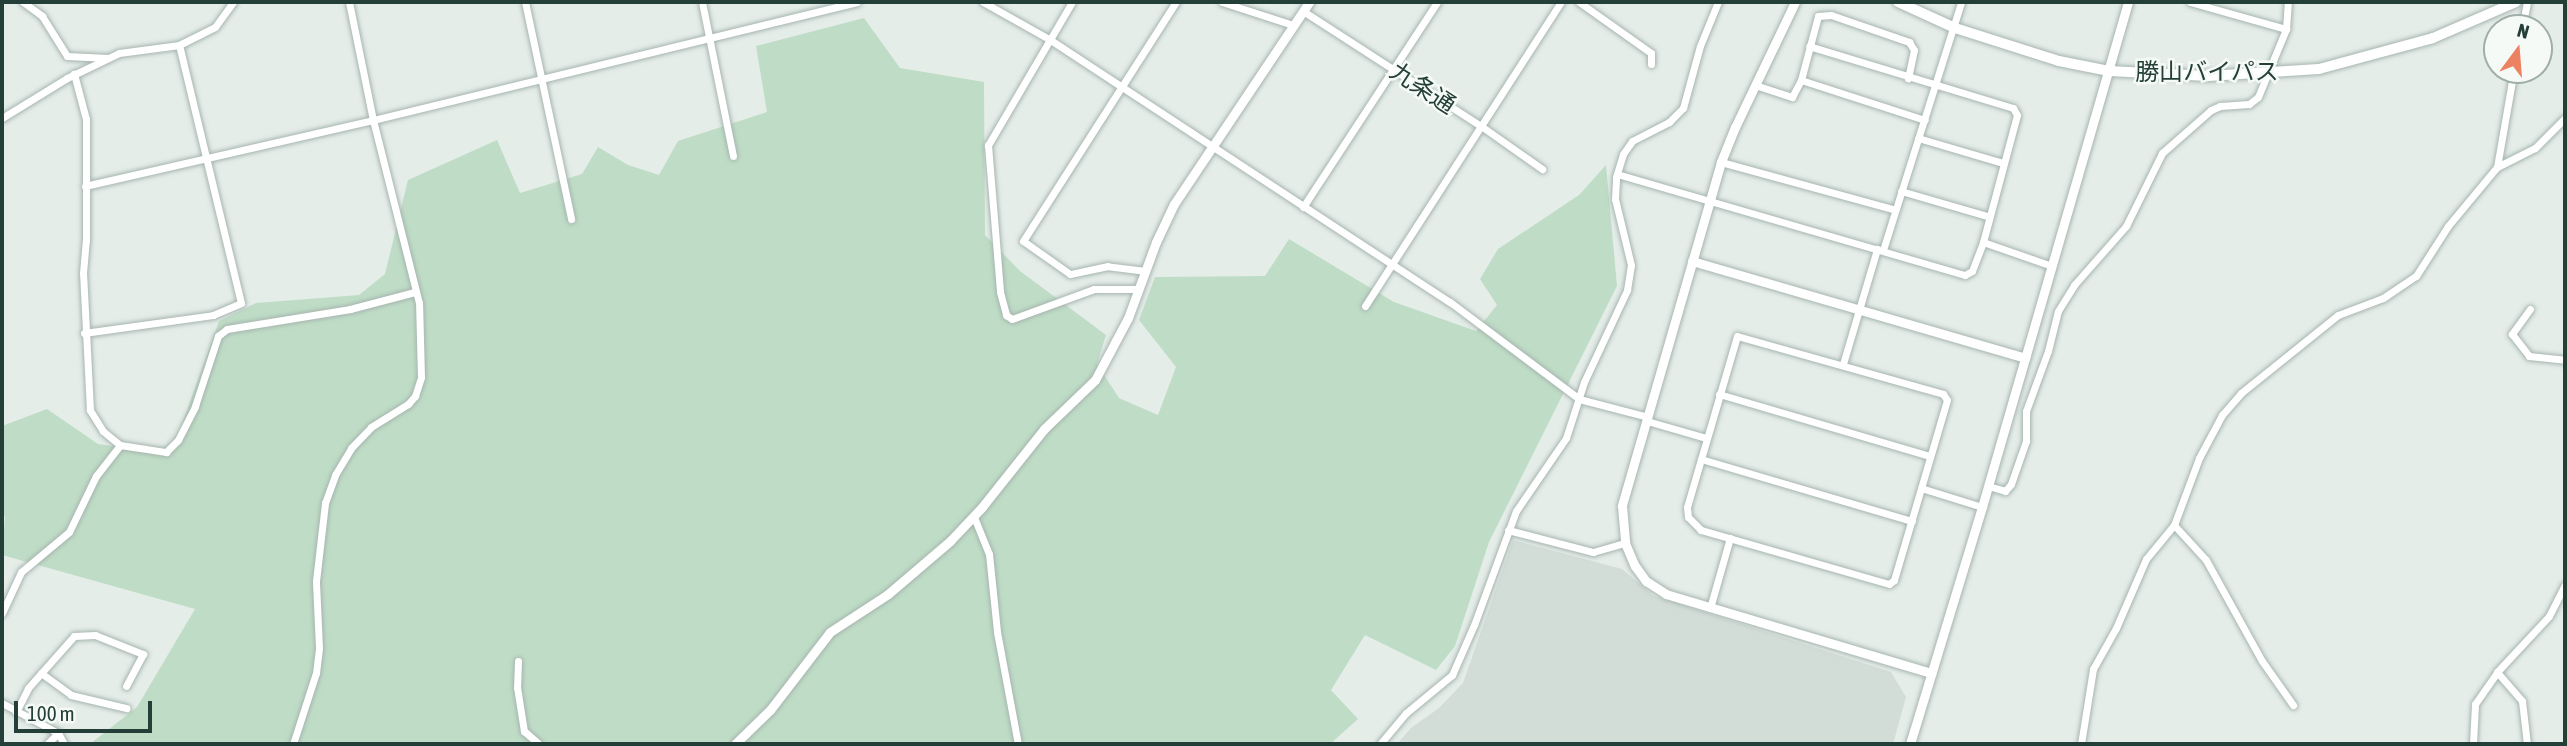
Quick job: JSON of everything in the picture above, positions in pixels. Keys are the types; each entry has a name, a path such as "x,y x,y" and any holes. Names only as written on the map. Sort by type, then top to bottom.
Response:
{"main road":[{"name":"勝山バイパス","path":"1898,2 1954,28 2022,51 2109,71 2208,76 2267,75 2319,69 2433,38 2516,2"}],"street":[{"path":"23,2 42,16 67,56 108,58"},
{"path":"2,118 74,74 119,53 179,45 215,27 233,2"},
{"path":"293,744 316,673 319,648 316,581 325,503 335,475 351,449 371,427 415,396 421,377 415,292 373,120 349,2"},
{"path":"525,2 571,219"},
{"path":"702,2 733,156"},
{"path":"85,186 373,120 857,2"},
{"path":"984,2 1049,39 1450,302 1579,399 1706,438"},
{"path":"1072,2 988,145 1000,292 1006,316 1012,319 1094,289 1139,289"},
{"path":"1146,271 1108,266 1070,274 1023,241 1176,2"},
{"path":"1222,2 1293,25"},
{"path":"1303,207 1437,2"},
{"path":"1365,306 1561,2"},
{"path":"1578,2 1651,53 1651,64"},
{"path":"1380,744 1406,713 1452,675 1474,625 1516,511 1566,438 1579,399 1627,290 1631,265 1615,199 1616,174 1623,154 1632,141 1669,122 1683,108 1700,46 1718,2"},
{"path":"1795,2 1721,162 1622,506 1625,543 1635,566 1646,580 1666,594 1931,673"},
{"path":"1843,364 1937,87 1961,2"},
{"path":"1910,744 1982,507 2128,2"},
{"path":"2192,2 2286,29"},
{"path":"1988,486 2005,491 2011,484 2026,441 2026,411 2048,351 2058,311 2074,285 2126,226 2162,153 2211,110 2220,106 2249,104 2258,97 2286,29 2288,2"},
{"path":"735,744 770,710 830,632 888,594 950,541 974,517 1044,429 1095,380 1128,318 1174,204 1306,6"},
{"name":"九条通","path":"1306,6 1542,169"},
{"path":"1755,85 1792,97 1801,80 1818,16 1831,15 1909,42 1914,50 1908,78"},
{"path":"84,333 213,315 242,303 179,45"},
{"path":"1616,174 1965,275 1972,271 1983,242 1987,216 2017,115 2013,108 1809,46"},
{"path":"74,74 86,119 84,333 90,410 103,431 120,445 166,452 178,440 195,407 218,336 227,329 351,309 415,292"},
{"path":"1801,80 1924,120"},
{"path":"2497,167 2512,84"},
{"path":"2081,744 2093,669 2130,598 2146,559 2175,525 2199,458 2221,415 2241,393 2338,314 2383,298 2416,276 2448,226 2497,167 2535,148 2565,118"},
{"path":"1918,138 2003,163"},
{"path":"1721,162 1896,210"},
{"path":"1901,191 1987,216"},
{"path":"1983,242 2052,265"},
{"path":"1692,261 2025,358"},
{"path":"2530,309 2512,334 2529,356 2565,360"},
{"path":"1737,336 1943,394 1947,400 1894,580 1889,584 1702,530 1688,517 1687,507 1719,394 1737,336"},
{"path":"1719,394 1930,456"},
{"path":"2,613 5,601 22,572 69,532 96,476 120,445"},
{"path":"1701,459 1912,521"},
{"path":"1921,488 1982,507"},
{"path":"974,517 989,554 997,632 1018,744"},
{"path":"2175,525 2206,560 2262,661 2293,705"},
{"path":"1508,530 1593,552 1625,543"},
{"path":"1710,608 1730,538"},
{"path":"2473,744 2475,704 2497,672 2549,615 2565,584"},
{"path":"16,712 28,688 74,636 95,635 143,654 125,686"},
{"path":"518,661 517,687 524,731 539,744"},
{"path":"2497,672 2522,701 2527,744"},
{"path":"41,673 71,695 126,708"},
{"path":"2,703 58,733 64,744"},
{"path":"47,744 58,733"}],"shaded area":[{"path":"1513,540 1622,569 1654,596 1891,672 1906,697 1893,744 1397,744 1411,728 1439,708 1463,683"}],"green space":[{"path":"864,18 900,68 984,82 985,235 1020,271 1106,335 1097,364 1119,398 1158,415 1176,367 1139,320 1155,277 1265,276 1289,239 1394,302 1476,331 1497,305 1480,279 1498,249 1579,195 1606,165 1617,286 1489,542 1455,646 1436,670 1365,635 1331,690 1358,719 1330,744 90,744 137,707 195,609 2,555 5,517 2,511 2,426 47,409 98,444 171,455 219,321 256,303 359,295 385,274 408,180 497,140 520,193 582,174 598,147 628,165 659,175 678,141 767,112 756,46"}]}
